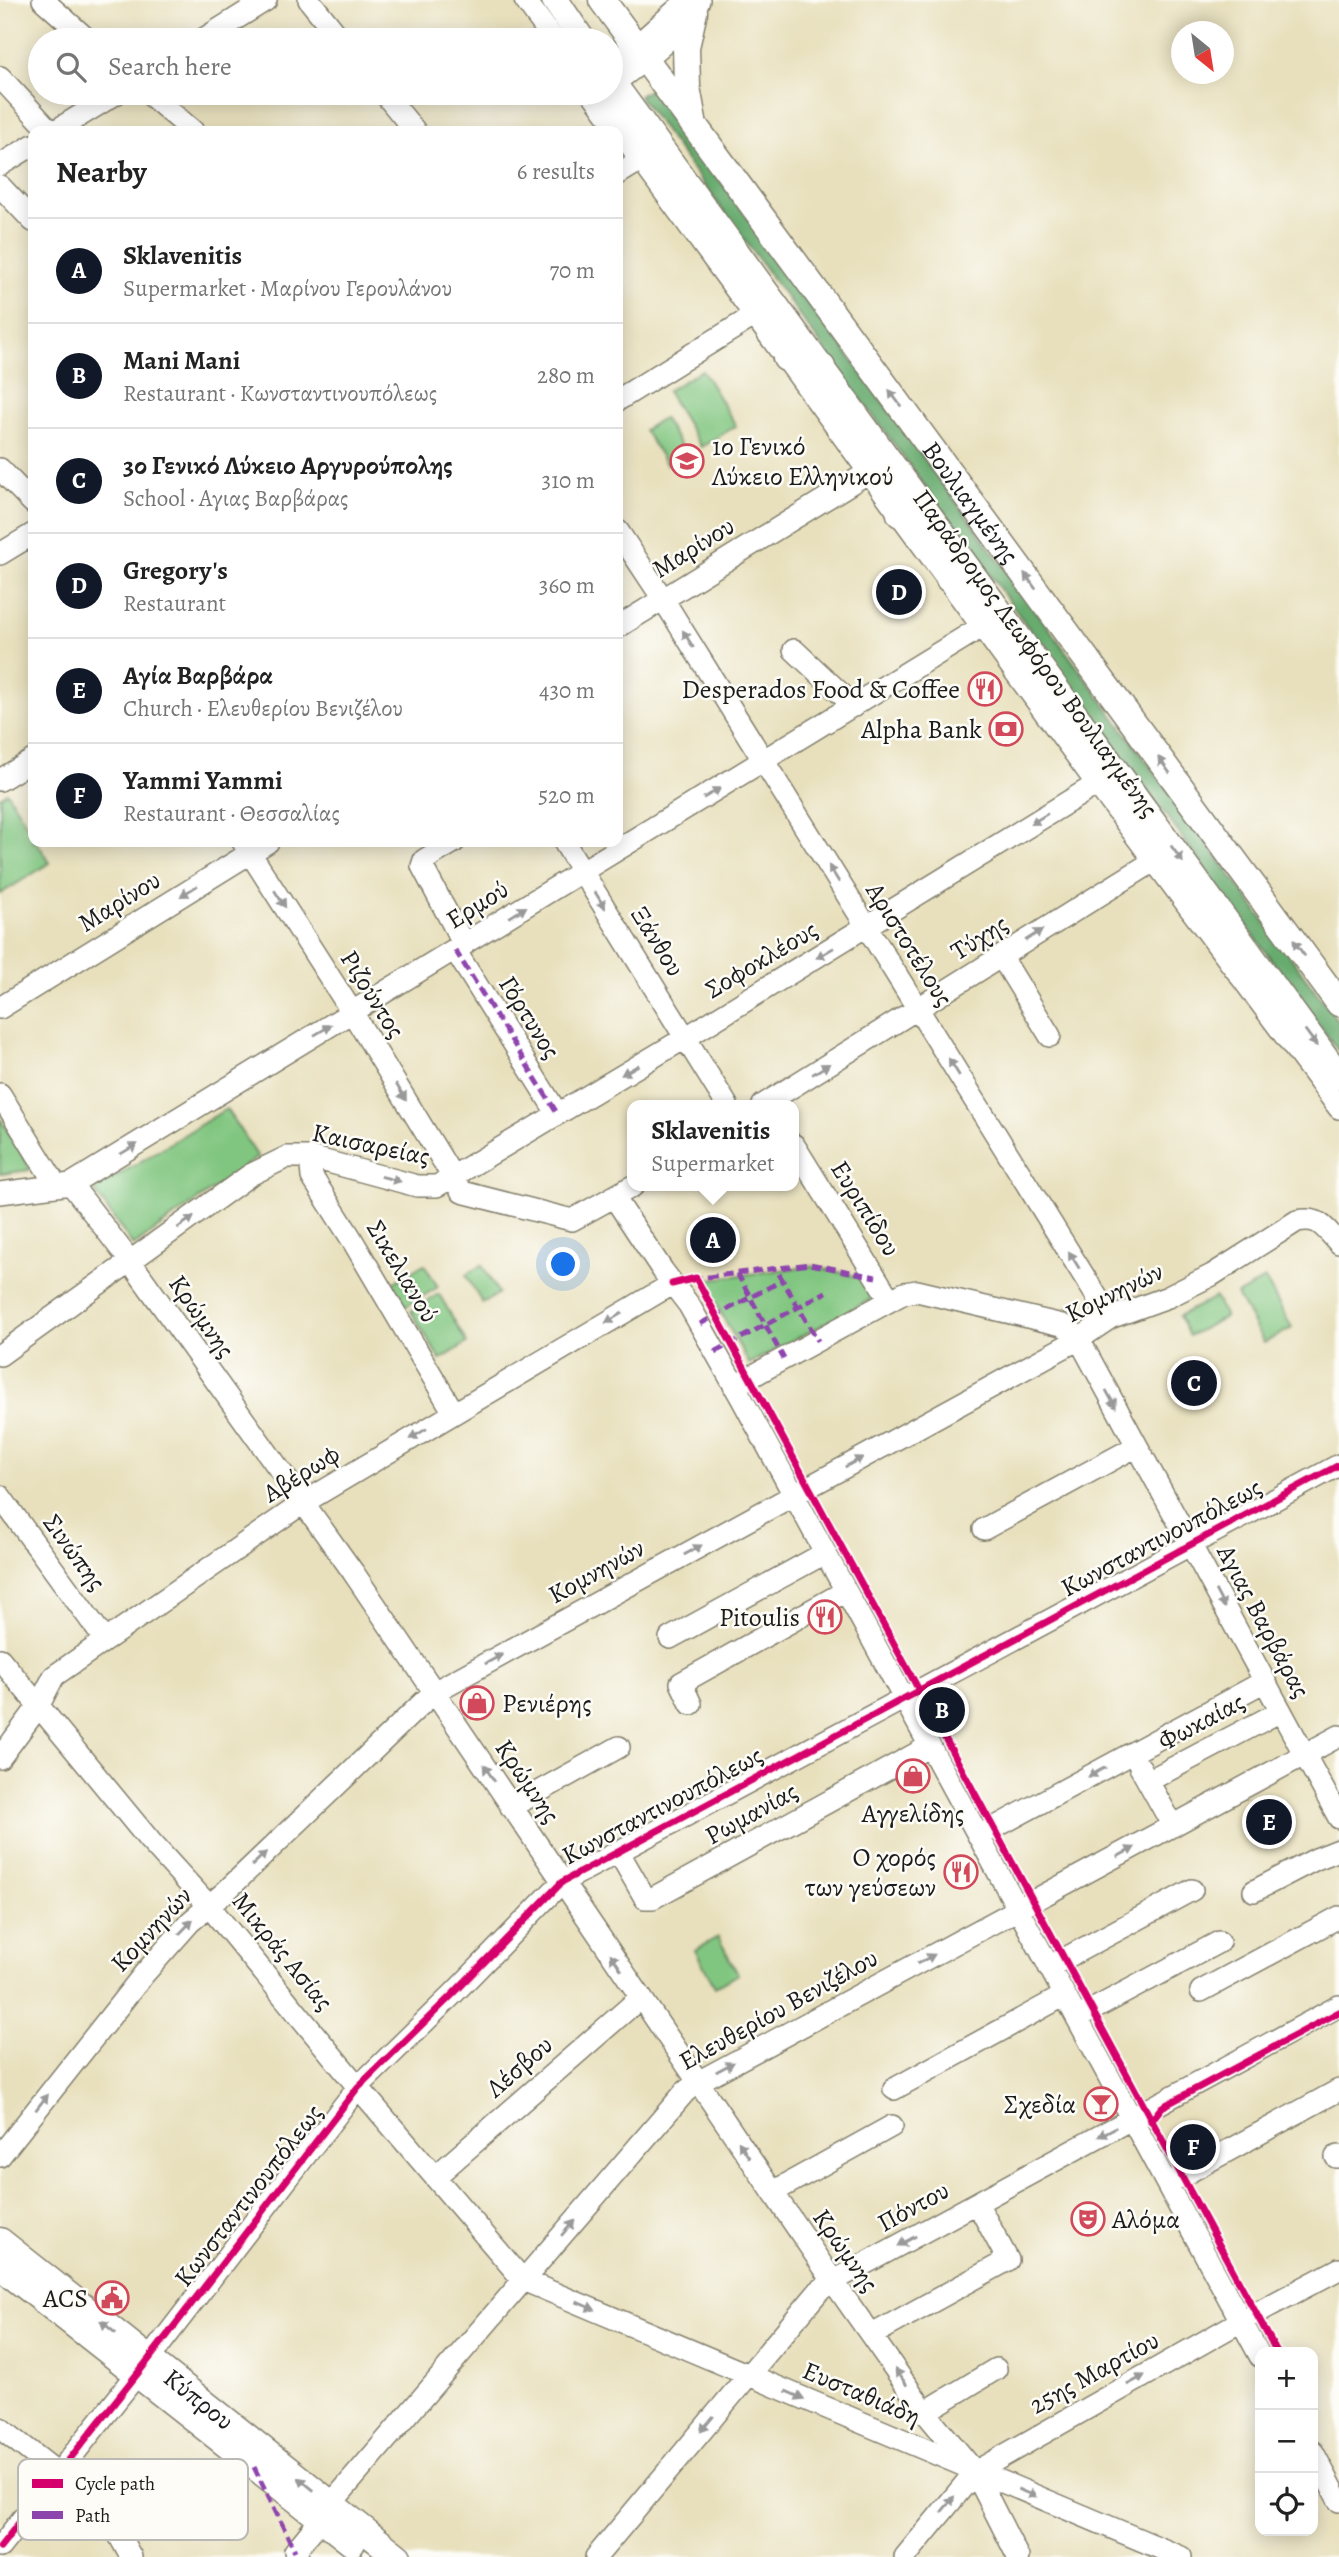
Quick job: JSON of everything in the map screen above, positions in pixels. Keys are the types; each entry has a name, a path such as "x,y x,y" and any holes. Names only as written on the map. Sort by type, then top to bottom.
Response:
{"main road":[{"path":"555,0 574,28"},
{"name":"Βουλιαγμένης","path":"602,0 622,28"},
{"path":"694,4 686,47 687,87 694,125"},
{"name":"Βουλιαγμένης","path":"623,29 1339,1003"},
{"name":"Βουλιαγμένης","path":"619,105 765,309 822,367 880,466 992,599 1339,1076"},
{"path":"786,358 822,367"},
{"path":"880,466 900,514"},
{"path":"949,579 992,599"},
{"name":"Κύπρου","path":"0,2241 143,2367 326,2512 398,2557"},
{"name":"Κύπρου","path":"0,2266 143,2367"},
{"name":"Κύπρου","path":"326,2512 370,2557"}],"street":[{"path":"43,0 74,28"},
{"path":"221,28 266,0"},
{"path":"309,0 331,28"},
{"path":"524,0 545,28"},
{"path":"623,69 694,4"},
{"path":"0,77 45,126"},
{"path":"63,126 97,105"},
{"path":"162,105 187,126"},
{"path":"394,105 411,126"},
{"path":"615,105 642,159 765,309 786,358 880,466"},
{"path":"0,165 28,148"},
{"path":"623,171 642,159"},
{"path":"0,186 28,216"},
{"path":"623,397 765,309"},
{"name":"Μαρίνου","path":"623,624 880,466"},
{"path":"0,469 28,498"},
{"name":"Παράδρομος Λεωφόρου Βουλιαγμένης","path":"900,514 1339,1108"},
{"path":"0,554 28,537"},
{"name":"Αριστοτέλους","path":"623,539 1110,1318"},
{"name":"Ερμού","path":"64,1185 460,947 984,626"},
{"path":"794,650 854,706"},
{"path":"0,780 28,763"},
{"name":"Σοφοκλέους","path":"452,1177 685,1038 1097,784"},
{"name":"Μαρίνου","path":"0,1008 251,847"},
{"name":"Ριζούντος","path":"255,847 452,1177"},
{"name":"Γόρτυνος","path":"446,847 425,860 422,866 460,947 557,1113"},
{"name":"Ξάνθου","path":"567,847 724,1100"},
{"name":"Τύχης","path":"772,1100 1154,861"},
{"path":"1000,956 1050,1036"},
{"name":"Κρώμνης","path":"0,1094 64,1185 130,1261 303,1503 833,2281 925,2412 975,2472 1018,2557"},
{"name":"Ευριπίδου","path":"799,1155 890,1300"},
{"name":"Καισαρείας","path":"0,1356 250,1175 287,1157 310,1157 417,1186 437,1186 452,1177 462,1192 572,1220 614,1197"},
{"name":"Σικελιανού","path":"310,1157 312,1177 454,1413"},
{"path":"0,1193 64,1185"},
{"path":"627,1189 614,1197 689,1305 1255,2347"},
{"name":"Κομνηνών","path":"0,2156 144,1974 190,1922 434,1692 1079,1339 1110,1318 1168,1297 1212,1275 1297,1221 1308,1218 1318,1221 1339,1243"},
{"name":"Αβέρωφ","path":"0,1758 38,1707 54,1676 303,1503 672,1283"},
{"path":"734,1386 890,1300 904,1293 917,1291 1062,1325 1079,1339"},
{"name":"Αγιας Βαρβάρας","path":"1079,1339 1339,1818"},
{"path":"984,1529 1137,1446"},
{"name":"Κωνσταντινουπόλεως","path":"69,2459 358,2087 562,1882 1339,1465"},
{"name":"Σινώπης","path":"0,1496 105,1640"},
{"path":"670,1638 825,1553"},
{"path":"691,1704 681,1683 846,1591"},
{"name":"Μικράς Ασίας","path":"0,1659 153,1845 209,1906 358,2087 523,2280"},
{"path":"979,1836 1265,1681"},
{"name":"Φωκαίας","path":"1173,1826 1144,1774 1281,1711"},
{"name":"Ελευθερίου Βενιζέλου","path":"296,2554 326,2512 685,2092 698,2082 1339,1737"},
{"name":"Ρωμανίας","path":"618,1851 645,1898 653,1898 930,1746"},
{"path":"511,1807 618,1747"},
{"path":"1254,1891 1339,1850"},
{"path":"1049,1966 1192,1890"},
{"path":"1201,1992 1339,1917"},
{"path":"1077,2018 1219,1942"},
{"path":"894,2089 1065,1995"},
{"name":"Λέσβου","path":"435,2177 640,1998"},
{"name":"Πόντου","path":"596,2557 819,2291 1339,2006"},
{"path":"1167,2184 1339,2090"},
{"path":"773,2192 892,2126"},
{"path":"872,2336 1008,2260 977,2203"},
{"name":"25ης Μαρτίου","path":"905,2557 975,2472 1241,2321 1339,2269"},
{"name":"Ευσταθιάδη","path":"523,2280 1181,2557"},
{"path":"925,2412 996,2369"},
{"path":"0,2428 38,2459"},
{"path":"1318,2461 1339,2501"},
{"name":"Κωνσταντινουπόλεως","path":"0,2547 18,2524"},
{"path":"122,2540 131,2557"}],"green space":[{"path":"650,89 1339,1023 1339,1052 639,96"},
{"path":"702,370 736,426 701,447 667,391"},
{"path":"663,418 686,454 667,465 644,430"},
{"path":"7,792 28,827 28,847 40,847 50,863 0,894 0,797"},
{"path":"226,1109 258,1157 133,1246 94,1190"},
{"path":"0,1118 30,1168 29,1170 0,1174"},
{"path":"424,1264 438,1287 405,1307 391,1284"},
{"path":"482,1265 499,1294 482,1303 466,1275"},
{"path":"812,1266 864,1278 875,1297 749,1364 703,1280"},
{"path":"1265,1279 1292,1328 1264,1343 1237,1295"},
{"path":"439,1294 467,1343 440,1360 411,1311"},
{"path":"1215,1297 1225,1317 1189,1336 1179,1316"},
{"path":"718,1937 738,1974 715,1987 695,1950"}],"marked path":[{"path":"455,950 557,1113"},
{"path":"692,1279 810,1264 876,1277"},
{"path":"737,1273 784,1359"},
{"path":"779,1274 818,1341"},
{"path":"700,1324 783,1280"},
{"path":"715,1352 826,1292"},
{"path":"254,2467 295,2551"}],"cycle path":[{"path":"672,1284 696,1278 1274,2347"},
{"path":"70,2459 358,2087 562,1882 1339,1465"},
{"path":"1151,2121 1162,2107 1339,2012"},
{"path":"0,2547 18,2524"}],"place":[{"name":"1ο Γενικό Λύκειο Ελληνικού","path":"687,461"},
{"name":"Gregory's","path":"899,592"},
{"name":"Desperados Food & Coffee","path":"985,689"},
{"name":"Alpha Bank","path":"1006,729"},
{"name":"Sklavenitis","path":"713,1240"},
{"name":"3ο Γενικό Λύκειο Αργυρούπολης","path":"1194,1383"},
{"name":"Pitoulis","path":"825,1617"},
{"name":"Ρενιέρης","path":"477,1703"},
{"name":"Mani Mani","path":"942,1710"},
{"name":"Αγγελίδης","path":"913,1776"},
{"name":"Αγία Βαρβάρα","path":"1269,1822"},
{"name":"Ο χορός των γεύσεων","path":"961,1872"},
{"name":"Σχεδία","path":"1101,2104"},
{"name":"Yammi Yammi","path":"1193,2147"},
{"name":"Αλόμα","path":"1088,2219"},
{"name":"ACS","path":"112,2298"}]}
